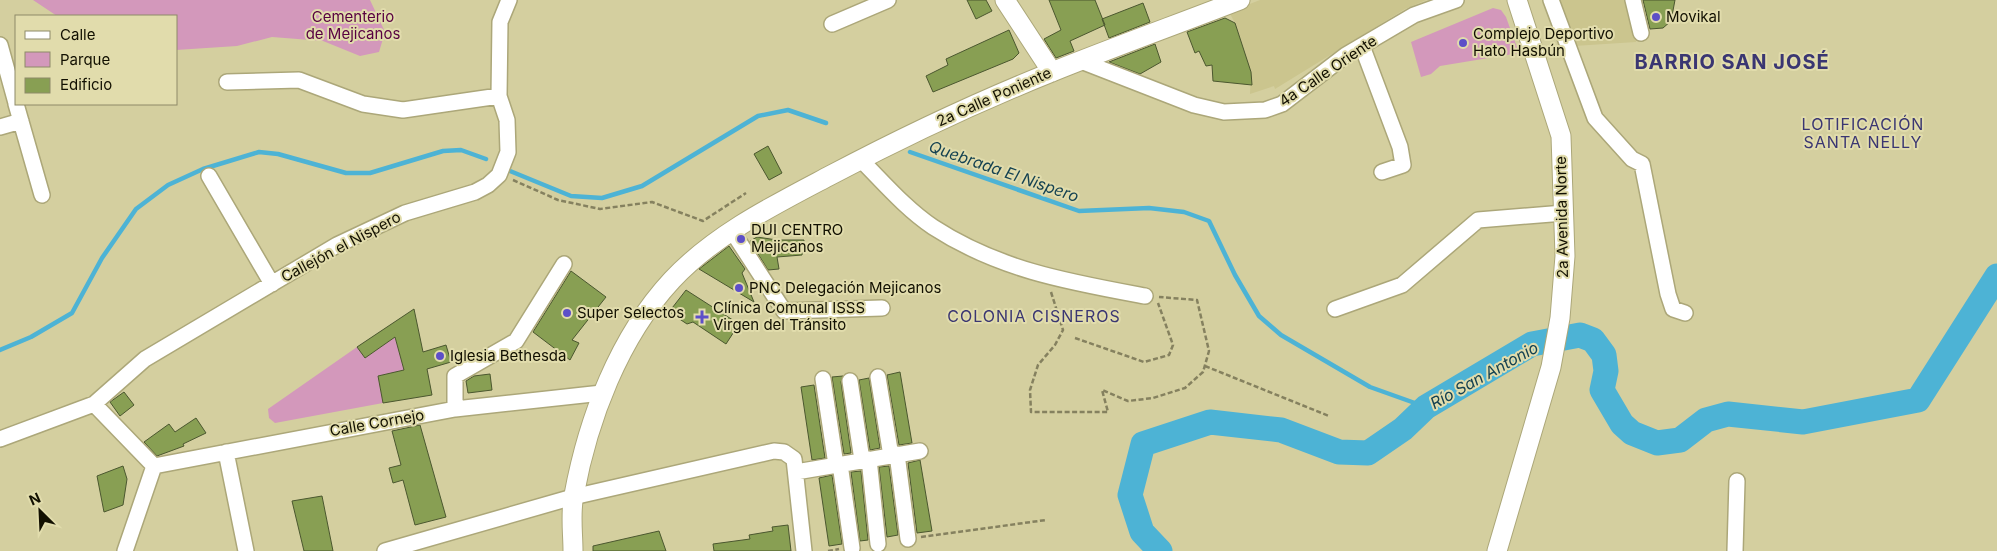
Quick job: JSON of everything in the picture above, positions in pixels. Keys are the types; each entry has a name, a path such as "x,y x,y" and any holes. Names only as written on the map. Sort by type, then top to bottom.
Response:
{"main road":[{"path":"1005,0 1052,72"},
{"name":"2a Avenida Norte","path":"1496,551 1541,405 1554,352 1563,293 1565,256 1560,136 1517,0"},
{"name":"2a Calle Poniente","path":"573,551 573,497 602,393 632,333 659,295 692,262 732,231 777,203 981,101 1237,1"}],"street":[{"name":"Callejón el Nispero","path":"94,404 145,359 195,332 337,245 405,213 475,192 488,185 498,175 508,152 507,120 499,96 500,22 509,0"},
{"path":"832,24 888,0"},
{"name":"4a Calle Oriente","path":"1081,61 1194,105 1224,112 1265,110 1282,104 1346,55 1414,15 1456,0"},
{"path":"1551,0 1595,118 1632,159 1642,164 1668,294 1673,309 1685,312"},
{"path":"1633,0 1640,33"},
{"path":"0,46 15,100"},
{"path":"1362,46 1400,147 1403,165 1382,172"},
{"path":"227,82 298,80 362,104 403,110 499,96"},
{"path":"16,105 42,195"},
{"path":"0,127 21,121"},
{"path":"860,160 916,214 932,227 962,244 1002,262 1045,276 1145,296"},
{"path":"209,176 272,284"},
{"path":"1335,309 1402,285 1478,220 1564,213"},
{"path":"732,231 784,311 882,308"},
{"path":"455,409 455,376 516,341 564,264"},
{"path":"878,377 894,455 908,539"},
{"path":"823,379 852,548"},
{"path":"850,381 878,544"},
{"name":"Calle Cornejo","path":"154,466 455,409 602,393"},
{"path":"0,438 94,404 154,466 125,551"},
{"path":"385,551 422,546 573,497 774,451 784,452 794,459 804,551"},
{"path":"796,472 920,451"},
{"path":"226,452 246,551"},
{"path":"1736,551 1737,481"}],"path":[{"path":"498,175 530,186 558,200 600,209 652,202 703,221 746,193"},
{"path":"1045,276 1062,330 1055,346 1038,365 1030,390 1031,412 1108,412 1102,390 1128,401 1154,398 1185,388 1203,372 1209,351 1197,300 1155,297 1173,345 1169,355 1156,360 1144,362 1075,338"},
{"path":"1205,366 1329,416"},
{"path":"908,539 1046,520"},
{"path":"828,551 852,548"}],"shaded area":[{"path":"1260,0 1426,0 1405,9 1275,89 1274,86 1250,94 1251,72 1235,23 1229,12"},
{"path":"1558,0 1631,0 1636,42 1574,46"}],"green space":[{"name":"Cementerio de Mejicanos","path":"33,0 370,0 385,32 379,52 360,56 323,41 272,37 237,46 178,50 178,15 56,15"},
{"name":"Complejo Deportivo Hato Hasbún","path":"1493,8 1501,10 1506,17 1519,53 1440,66 1431,74 1421,77 1411,42"},
{"path":"395,337 404,370 378,376 383,403 275,423 269,418 268,409 357,347 365,358"}],"building":[{"path":"967,0 986,0 992,11 976,19"},
{"path":"1049,0 1095,0 1105,25 1070,41 1074,51 1056,58 1044,39 1061,30"},
{"name":"Movikal","path":"1643,0 1675,0 1671,21 1663,28 1650,29"},
{"path":"1143,3 1150,22 1109,38 1102,19"},
{"path":"1225,18 1235,23 1251,72 1252,85 1213,81 1212,65 1206,66 1199,51 1195,53 1187,32"},
{"path":"1009,30 1019,53 1013,59 933,92 926,76 948,65 946,59"},
{"path":"1155,44 1161,62 1140,74 1109,62"},
{"path":"768,146 782,173 769,180 754,154"},
{"path":"757,237 777,240 804,240 802,255 777,257 779,269 768,270 750,241"},
{"name":"PNC Delegación Mejicanos","path":"729,246 745,269 742,273 754,302 699,269"},
{"name":"Super Selectos","path":"571,271 606,297 572,340 579,343 570,360 533,332"},
{"name":"Clínica Comunal ISSS Virgen del Tránsito","path":"686,290 739,324 726,344 693,322 687,324 669,312"},
{"path":"414,309 423,352 446,345 451,362 427,369 432,395 383,403 378,376 404,370 395,337 365,358 357,347"},
{"path":"900,372 912,443 899,445 887,375"},
{"path":"490,374 492,390 468,393 466,381 474,376"},
{"path":"843,376 841,382 851,453 844,454 832,377"},
{"path":"869,378 880,448 870,450 859,380"},
{"path":"814,385 825,458 812,460 801,387"},
{"path":"124,392 134,405 120,416 110,402"},
{"path":"196,418 206,433 183,444 184,446 157,456 144,442 169,424 175,432"},
{"path":"420,425 446,517 415,525 403,480 393,483 389,468 401,465 392,431"},
{"path":"920,460 932,531 917,533 908,463"},
{"path":"123,466 127,479 123,505 104,512 97,476"},
{"path":"889,466 898,535 887,537 879,467"},
{"path":"861,471 868,540 860,541 851,472"},
{"path":"832,475 842,544 829,546 819,478"},
{"path":"322,496 333,551 304,551 292,501"},
{"path":"788,525 791,551 714,551 713,544 750,539 749,535 773,531 772,527"},
{"path":"659,531 666,551 593,551 593,546"}],"waterway":[{"name":"Quebrada El Nispero","path":"510,171 571,196 602,198 642,186 758,116 788,110 826,123"},
{"name":"Quebrada El Nispero","path":"0,350 31,337 72,313 102,258 136,209 168,185 203,169 259,152 278,154 346,173 370,173 443,151 461,150 486,159"},
{"name":"Quebrada El Nispero","path":"910,152 1079,211 1149,208 1184,212 1209,221 1235,275 1259,316 1281,335 1370,387 1426,407"},
{"name":"Río San Antonio","path":"1160,551 1142,532 1130,495 1143,444 1210,422 1281,430 1339,452 1368,453 1403,429 1426,407 1532,344 1580,335 1593,340 1604,355 1606,371 1602,390 1622,424 1632,433 1657,443 1680,440 1706,420 1728,414 1803,422 1918,400 1997,276"}],"place":[{"name":"Movikal","path":"1656,17"},
{"name":"Complejo Deportivo Hato Hasbún","path":"1463,43"},
{"name":"DUI CENTRO Mejicanos","path":"741,239"},
{"name":"PNC Delegación Mejicanos","path":"739,288"},
{"name":"Super Selectos","path":"567,313"},
{"name":"Clínica Comunal ISSS Virgen del Tránsito","path":"702,317"},
{"name":"Iglesia Bethesda","path":"440,356"}],"district":[{"name":"BARRIO SAN JOSÉ","path":"1732,62"},
{"name":"LOTIFICACIÓN SANTA NELLY","path":"1863,133"},
{"name":"COLONIA CISNEROS","path":"1034,316"}]}
